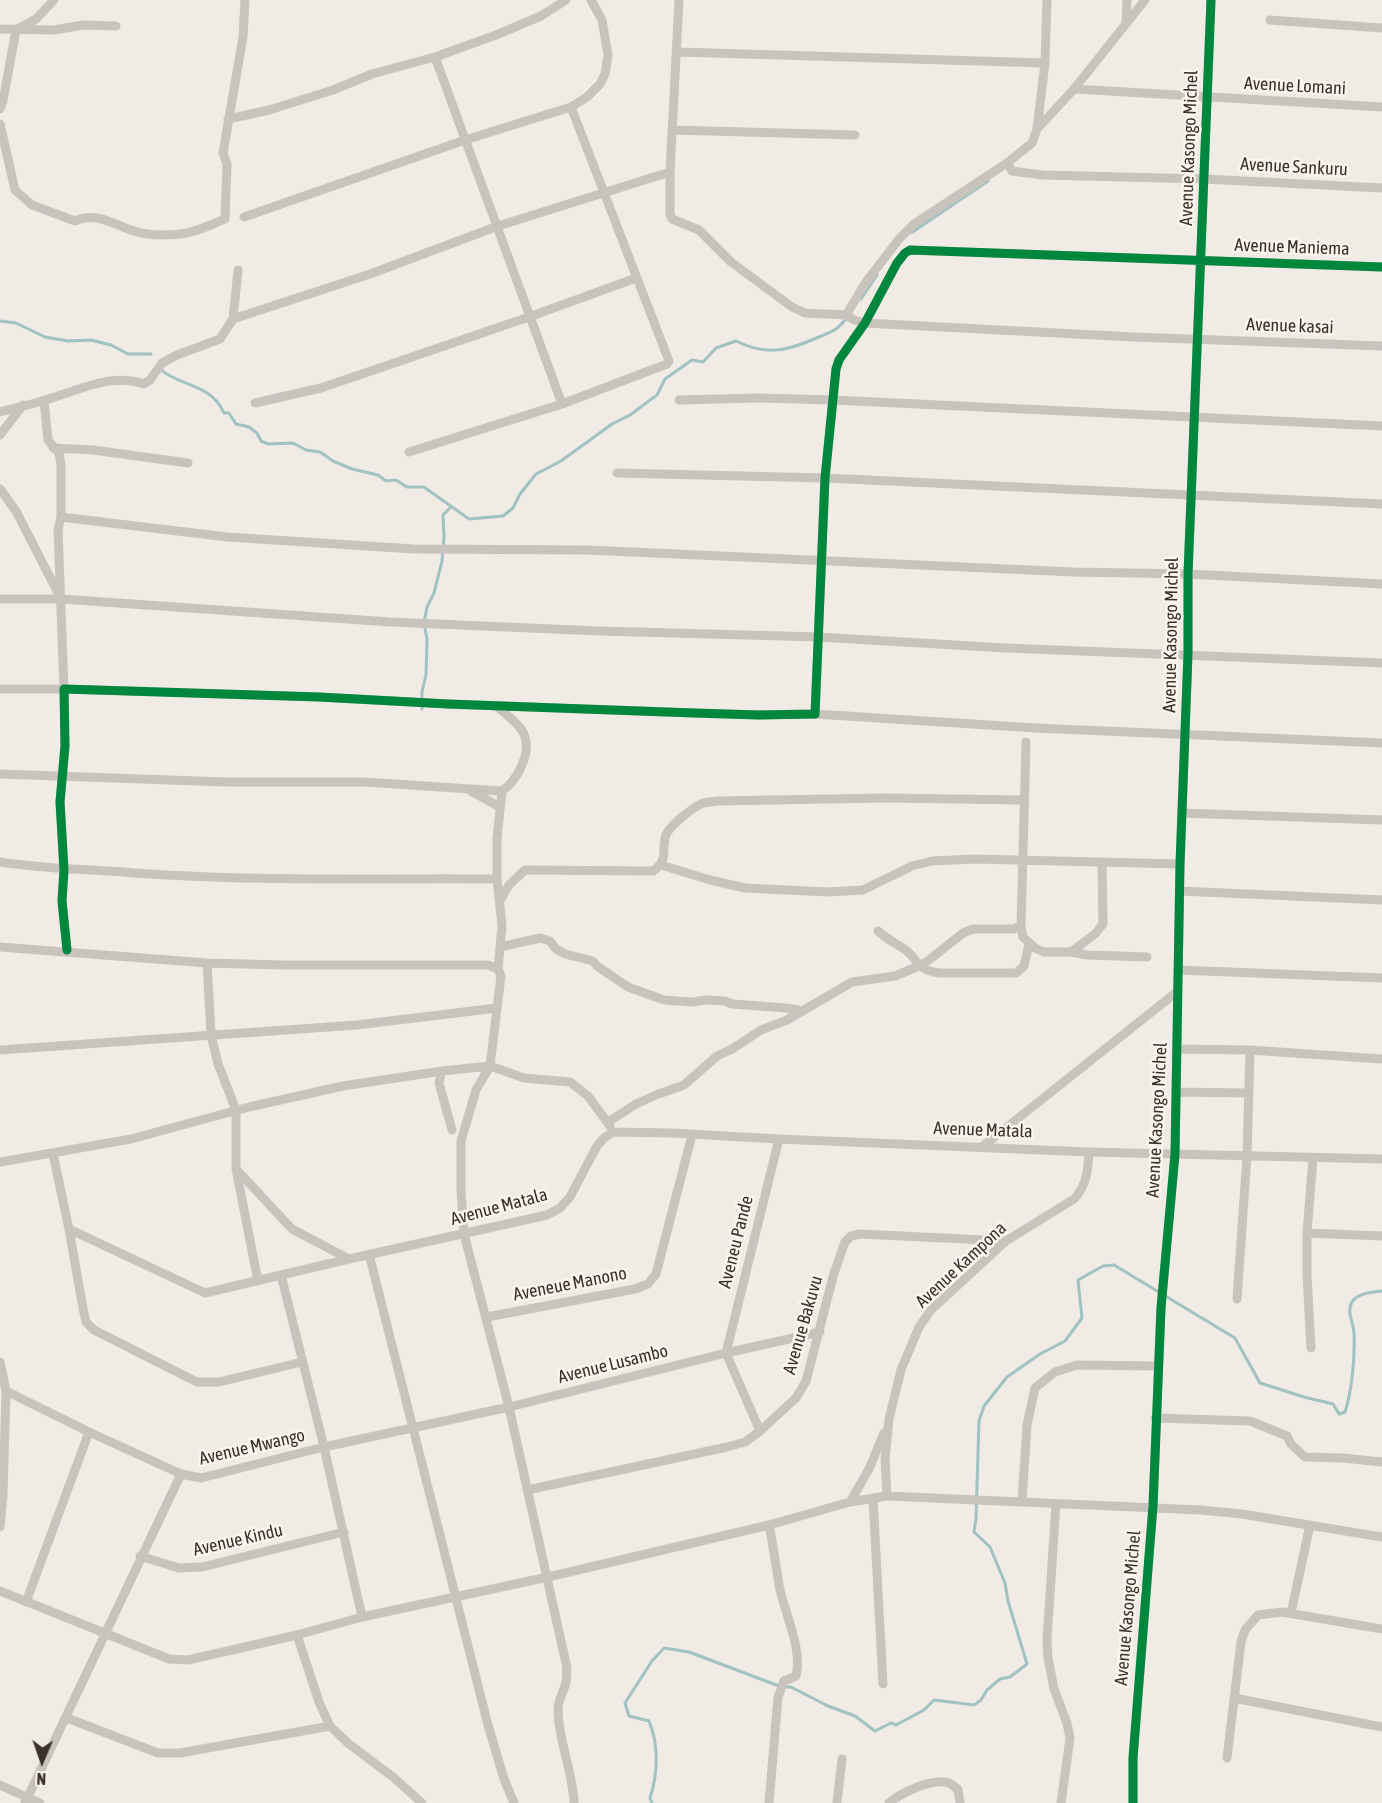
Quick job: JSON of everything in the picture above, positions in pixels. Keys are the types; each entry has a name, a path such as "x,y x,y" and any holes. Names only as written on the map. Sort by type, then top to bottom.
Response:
{"street":[{"path":"16,30 36,19 54,0"},
{"path":"0,124 15,190 32,205 75,221 94,217 132,232 158,234 190,232 225,219 226,164 223,153 243,37 245,0"},
{"path":"228,119 269,110 333,90 372,74 435,57 541,16 567,0"},
{"path":"244,217 465,140 571,107 593,92 605,74 608,44 602,20 591,0"},
{"path":"233,319 370,274 498,226 670,172 679,0"},
{"path":"850,317 866,282 899,239 915,224 1010,167 1032,143 1037,129 1045,63 1047,0"},
{"path":"1126,24 1127,0"},
{"path":"1037,129 1074,90 1145,0"},
{"name":"Avenue Kasongo Michel","path":"1133,1803 1133,1758 1153,1506 1161,1308 1175,1154 1188,574 1211,0"},
{"path":"1270,20 1382,28"},
{"path":"0,29 54,30 83,25 116,26"},
{"path":"0,109 16,30"},
{"path":"678,52 1045,63"},
{"path":"435,57 562,404"},
{"name":"Avenue Lomani","path":"1074,90 1382,106"},
{"path":"409,452 562,404 667,364 669,361 571,107"},
{"path":"672,130 855,135"},
{"name":"Avenue Sankuru","path":"1010,167 1042,175 1204,179 1382,188"},
{"name":"Avenue kasai","path":"670,172 672,219 699,230 731,262 792,307 805,313 850,317 865,323 1382,346"},
{"name":"Avenue Maniema","path":"865,323 897,263 910,250 1382,267"},
{"path":"0,412 44,401 81,388 121,379 144,384 150,380 162,363 220,339 233,319 238,270"},
{"path":"255,403 321,388 530,317 636,278"},
{"path":"815,714 825,478 836,369 839,360 865,323"},
{"path":"679,400 759,398 833,400 1382,426"},
{"path":"44,401 48,440 59,453 61,464 61,518 58,530 65,746 60,802 64,870 62,901 67,951"},
{"path":"0,435 23,405"},
{"path":"53,448 93,450 188,463"},
{"path":"617,473 825,478 1382,504"},
{"path":"2,495 16,511 61,599"},
{"path":"61,518 228,537 414,549 588,550 1382,584"},
{"path":"0,599 61,599 390,622 1382,663"},
{"path":"0,689 308,696 496,706 759,715 815,714 1036,728 1382,743"},
{"path":"0,774 226,782 363,782 502,791 517,776 522,765 526,744 523,733 496,706"},
{"path":"1026,742 1021,926 1023,937 1029,944 1044,952 1147,957"},
{"path":"463,788 477,793 500,807"},
{"path":"502,791 497,838 497,879 501,899 498,969 501,976 490,1066 476,1090 461,1141 464,1234 509,1407 567,1668 566,1684 558,1708 559,1723 573,1783 574,1803"},
{"path":"501,899 509,885 525,870 654,871 661,865 664,858 665,835 672,825 702,804 717,801 874,798 1024,800"},
{"path":"1182,813 1382,820"},
{"path":"661,865 745,888 828,892 863,890 912,866 932,861 975,859 1180,864"},
{"path":"0,862 64,870 206,878 497,879"},
{"path":"1071,952 1095,934 1103,924 1102,863"},
{"path":"1180,891 1382,900"},
{"path":"608,1122 646,1099 684,1085 717,1056 760,1030 787,1020 852,982 896,976 929,960 950,942 974,929 1013,930 1021,926"},
{"path":"878,931 911,956 919,966 928,972 939,973 1016,973 1024,966 1029,944"},
{"path":"500,947 540,938 549,940 556,949 565,954 593,961 628,987 664,1000 725,1001 732,1004 803,1011"},
{"path":"0,946 207,963 283,966 488,965 498,969"},
{"path":"207,963 211,1035 218,1064 236,1110 236,1169 258,1281"},
{"path":"1178,970 1382,978"},
{"path":"982,1147 1178,991"},
{"path":"0,1050 357,1025 496,1008"},
{"path":"1177,1048 1250,1050 1382,1059"},
{"path":"1237,1299 1247,1156 1250,1050"},
{"path":"0,1162 131,1139 236,1110 343,1086 490,1066 524,1078 570,1082 588,1096 613,1132"},
{"path":"441,1071 439,1083 452,1130"},
{"path":"1176,1092 1248,1094"},
{"name":"Avenue Matala","path":"69,1229 205,1293 349,1258 547,1215 560,1208 570,1197 597,1146 613,1132 1089,1152 1382,1159"},
{"name":"Aveneue Manono","path":"487,1317 635,1289 648,1284 656,1274 692,1135"},
{"name":"Aveneu Pande","path":"726,1353 779,1140"},
{"name":"Avenue Kampona","path":"886,1496 885,1460 889,1419 900,1370 925,1318 1006,1241 1074,1199 1081,1191 1087,1176 1089,1152"},
{"path":"53,1154 86,1322 94,1330 197,1382 219,1382 302,1362"},
{"path":"1311,1348 1307,1233 1313,1158"},
{"path":"236,1169 292,1228 349,1258"},
{"path":"1307,1233 1382,1236"},
{"name":"Avenue Bakuvu","path":"527,1490 727,1448 744,1442 760,1431 796,1398 806,1381 834,1273 845,1242 852,1236 860,1234 1006,1241"},
{"path":"369,1254 488,1725 504,1779 514,1803"},
{"path":"281,1275 324,1447 362,1617"},
{"name":"Avenue Lusambo","path":"413,1427 509,1407 820,1332"},
{"path":"726,1353 760,1431"},
{"path":"0,1362 6,1392 0,1527"},
{"path":"1022,1502 1027,1425 1035,1388 1055,1372 1077,1365 1158,1366"},
{"name":"Avenue Mwango","path":"6,1392 181,1474 201,1478 413,1427"},
{"path":"1155,1418 1250,1421 1287,1436 1291,1444 1305,1457 1382,1462"},
{"path":"850,1502 869,1469 889,1419"},
{"path":"26,1602 89,1432"},
{"path":"27,1800 67,1718 140,1556 181,1474"},
{"path":"0,1591 169,1659 188,1660 297,1635 362,1617 548,1577 769,1525 850,1502 886,1496 1153,1506 1242,1514 1382,1537"},
{"path":"873,1498 883,1684"},
{"path":"1056,1504 1047,1639 1054,1689 1067,1723 1070,1738 1061,1803"},
{"path":"769,1525 779,1585 798,1667 795,1676 784,1681 778,1697 769,1803"},
{"path":"1291,1613 1310,1525"},
{"name":"Avenue Kindu","path":"140,1556 178,1568 196,1568 344,1532"},
{"path":"1227,1758 1241,1642 1245,1630 1258,1615 1291,1613 1382,1629"},
{"path":"297,1635 319,1702 330,1726 422,1803"},
{"path":"1234,1698 1382,1727"},
{"path":"67,1718 158,1753 180,1753 330,1726"},
{"path":"837,1803 842,1759"},
{"path":"889,1803 921,1787 936,1782 948,1782 958,1789 960,1803"},
{"path":"0,1785 27,1800 40,1803"}],"waterway":[{"path":"911,233 988,181"},
{"path":"861,299 877,275"},
{"path":"160,369 211,396 224,413 229,413 236,424 249,427 257,433 261,441 268,444 293,443 306,450 320,452 333,461 352,469 378,475 386,481 396,480 407,487 424,487 469,519 503,516 513,508 520,494 536,474 561,461 612,424 630,415 657,395 665,379 692,360 703,362 716,348 736,341 758,349 788,348 831,332 846,319"},
{"path":"0,321 16,323 45,337 68,341 91,340 111,345 128,354 151,354"},
{"path":"422,709 427,639 424,623 442,561 443,515 451,507"},
{"path":"785,1687 791,1687 828,1706 855,1716 875,1731 891,1723 896,1725 924,1710 934,1700 974,1705 1000,1679 1010,1677 1027,1664 1008,1601 1005,1583 990,1547 974,1532 979,1421 984,1406 1007,1377 1040,1354 1065,1341 1082,1318 1078,1280 1103,1266 1114,1265 1235,1338 1260,1383 1333,1404 1339,1414 1345,1412 1350,1394 1354,1353 1354,1330 1350,1306 1358,1297 1382,1291"},
{"path":"652,1803 650,1798 655,1779 656,1759 652,1730 649,1721 629,1716 625,1703 652,1661 664,1648 689,1652 779,1686"}],"cycle path":[{"path":"1133,1803 1133,1758 1153,1506 1161,1308 1175,1154 1188,574 1211,0"},
{"path":"67,950 62,901 64,870 60,802 65,746 64,689 694,713 815,714 825,478 836,369 839,360 865,323 897,263 905,253 910,250 1382,267"}]}
